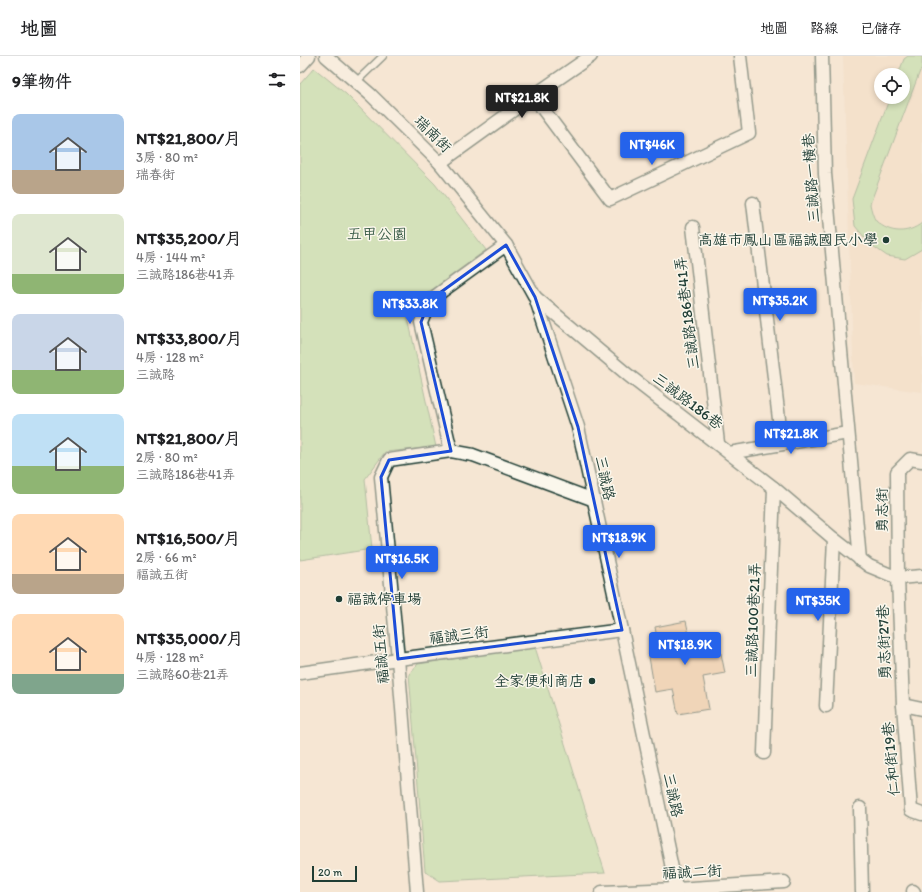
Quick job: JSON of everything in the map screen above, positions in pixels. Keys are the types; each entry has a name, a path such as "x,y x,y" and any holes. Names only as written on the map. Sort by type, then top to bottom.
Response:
{"street":[{"path":"300,66 309,56"},
{"name":"瑞南街","path":"326,56 371,95 440,163 506,246"},
{"path":"440,163 591,56"},
{"path":"533,96 610,199 749,133 740,56"},
{"name":"三誠路一橫巷","path":"822,56 825,174 860,560"},
{"path":"753,203 782,444"},
{"name":"三誠路186巷41弄","path":"693,227 718,444"},
{"path":"451,451 422,322 430,300 506,246"},
{"name":"三誠路","path":"506,246 535,297 578,427 677,891"},
{"name":"三誠路186巷","path":"535,297 628,375 774,488 860,560 869,566 898,578"},
{"path":"729,453 848,433"},
{"name":"福誠五街","path":"417,892 398,659 381,477 389,460 451,451 473,455 594,500"},
{"name":"勇志街","path":"898,578 897,472 910,459 922,461"},
{"name":"三誠路100巷21弄","path":"764,753 774,488"},
{"path":"826,706 834,539"},
{"path":"898,578 922,576"},
{"name":"勇志街27巷","path":"898,578 903,705"},
{"name":"福誠三街","path":"300,673 622,630"},
{"path":"903,705 922,709"},
{"name":"仁和街19巷","path":"903,705 916,812"},
{"path":"860,808 862,892"},
{"name":"福誠二街","path":"602,892 677,891 784,882"}],"lane":[{"path":"356,82 383,56"}],"highlighted area":[{"path":"506,245 535,297 578,427 622,630 398,659 381,477 389,460 451,451 421,322 430,300"}],"shaded area":[{"name":"高雄市鳳山區福誠國民小學","path":"843,56 922,56 922,392 854,383"}],"green space":[{"path":"908,56 922,56 922,70 920,71 910,98 910,68 901,68 904,59"},
{"name":"五甲公園","path":"314,68 346,94 435,184 486,250 414,303 408,318 436,447 385,452 365,479 372,549 300,560 300,84"},
{"path":"887,104 908,104 870,204 876,221 887,228 905,231 917,227 922,223 922,249 905,259 887,256 870,244 855,226 852,199"},
{"path":"535,647 605,873 440,881 425,871 409,674 418,664"}],"building":[{"path":"686,621 691,644 718,639 725,673 703,677 709,709 678,714 673,689 655,692 649,657 660,655 655,627"}],"place":[{"name":"高雄市鳳山區福誠國民小學","path":"886,240"},
{"name":"福誠停車場","path":"339,599"},
{"name":"全家便利商店","path":"592,681"}]}
